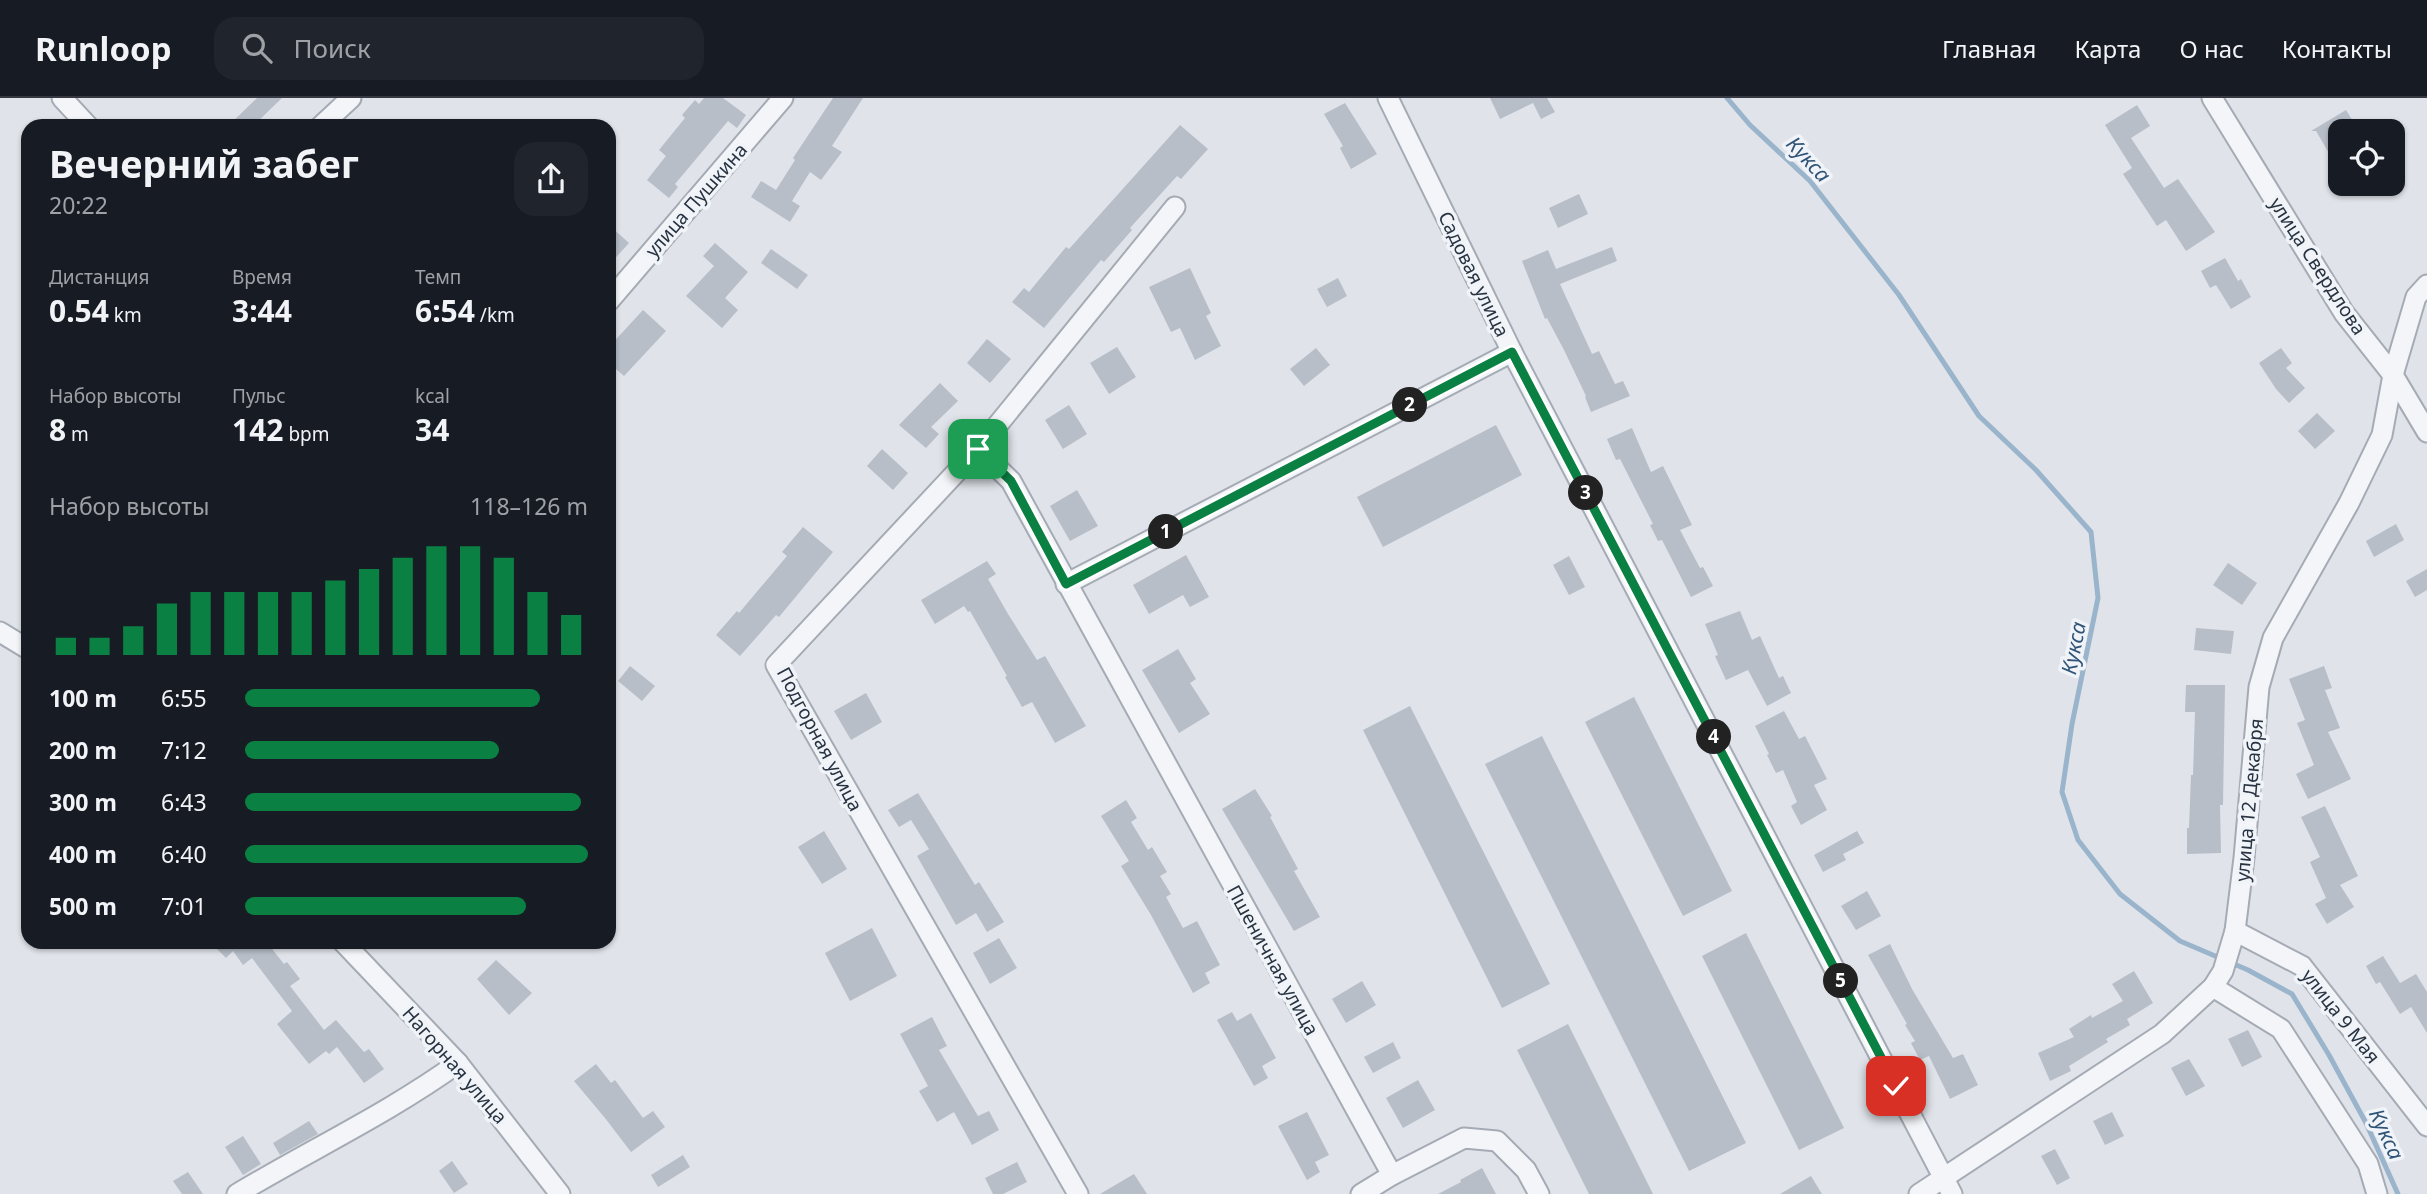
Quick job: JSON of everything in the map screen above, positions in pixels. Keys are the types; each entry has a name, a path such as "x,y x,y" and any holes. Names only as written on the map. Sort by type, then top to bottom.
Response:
{"street":[{"path":"62,98 82,119"},
{"path":"328,119 351,98"},
{"name":"улица Пушкина","path":"616,293 783,98"},
{"name":"Садовая улица","path":"1388,98 1512,352 1948,1186"},
{"name":"улица Свердлова","path":"2212,98 2344,313 2393,375 2427,432"},
{"name":"Подгорная улица","path":"1078,1194 776,665 978,449 1175,207"},
{"name":"улица 12 Декабря","path":"1919,1194 1948,1186 2162,1034 2218,979 2233,938 2245,858 2259,687 2273,638 2350,503 2382,435 2393,375 2416,297 2427,285"},
{"path":"1066,584 1512,352"},
{"name":"Пшеничная улица","path":"978,449 1011,481 1392,1175"},
{"path":"0,632 21,645"},
{"name":"улица 9 Мая","path":"2233,938 2302,966 2427,1126"},
{"name":"Нагорная улица","path":"350,949 458,1063 561,1194"},
{"path":"2218,979 2281,1029 2368,1164 2377,1194"},
{"path":"237,1194 425,1087 458,1063"},
{"path":"1361,1194 1464,1138 1497,1141 1526,1170 1539,1194"}],"building":[{"path":"257,98 282,98 260,119 235,119"},
{"path":"704,98 723,98 746,115 737,128 728,121 675,184 678,187 669,198 647,180 666,156 659,150 685,118 682,115 695,100 699,104"},
{"path":"833,98 863,98 832,146 842,152 821,180 810,172 792,201 800,206 790,222 751,197 761,181 776,190 795,160 793,158"},
{"path":"1490,98 1547,98 1555,112 1541,119 1533,103 1500,119"},
{"path":"1345,103 1377,154 1351,169 1340,148 1343,146 1324,114"},
{"path":"2137,105 2150,126 2131,138 2164,188 2178,179 2215,232 2186,251 2166,220 2157,226 2123,174 2132,168 2105,125"},
{"path":"2346,110 2352,119 2331,119"},
{"path":"2328,121 2328,152 2316,131 2311,131"},
{"path":"1180,125 1208,149 1181,179 1177,176 1044,328 1012,302 1024,288 1029,292 1066,247 1069,249"},
{"path":"1579,194 1588,214 1558,228 1549,208"},
{"path":"616,231 629,243 616,257"},
{"path":"715,243 748,272 725,298 738,310 722,328 686,296 714,266 703,256"},
{"path":"1612,247 1617,261 1560,284 1592,354 1599,351 1615,384 1623,381 1630,396 1591,412 1564,350 1547,318 1545,319 1522,261 1548,250 1556,269"},
{"path":"771,249 808,275 797,289 761,263"},
{"path":"2225,258 2251,297 2231,309 2216,285 2210,288 2201,271"},
{"path":"1190,268 1211,313 1206,316 1221,346 1195,360 1180,328 1171,332 1149,287"},
{"path":"1338,278 1347,296 1327,307 1317,289"},
{"path":"643,310 666,331 624,376 616,369 616,339"},
{"path":"987,339 1011,359 990,383 967,363"},
{"path":"1117,347 1136,377 1109,394 1090,363"},
{"path":"1316,348 1330,365 1304,386 1290,369"},
{"path":"2281,348 2292,363 2286,368 2305,388 2289,403 2259,363"},
{"path":"940,383 958,401 931,427 939,434 926,448 899,425"},
{"path":"1069,405 1087,434 1063,449 1045,420"},
{"path":"2317,413 2335,431 2315,449 2298,431"},
{"path":"1496,425 1522,475 1383,547 1357,497"},
{"path":"1632,428 1651,472 1663,466 1692,525 1680,530 1713,586 1691,597 1662,540 1658,541 1650,525 1653,524 1607,439"},
{"path":"882,449 908,473 893,490 867,466"},
{"path":"1077,490 1098,526 1070,541 1050,506"},
{"path":"2396,524 2404,540 2374,557 2366,541"},
{"path":"803,527 833,552 779,617 776,615 740,656 716,635 737,611 739,613 787,556 782,552"},
{"path":"1186,555 1209,597 1190,607 1183,595 1149,614 1133,585"},
{"path":"1569,556 1585,587 1569,595 1553,565"},
{"path":"987,561 996,574 988,579 1008,614 1037,660 1045,656 1086,726 1055,743 1032,702 1022,707 970,611 964,606 935,624 921,600"},
{"path":"2228,563 2257,583 2242,605 2213,585"},
{"path":"2427,569 2427,590 2415,597 2406,581"},
{"path":"1740,611 1752,640 1760,636 1779,678 1783,676 1791,693 1767,706 1748,670 1726,680 1705,624"},
{"path":"2196,628 2234,631 2231,654 2194,650"},
{"path":"1178,649 1196,679 1190,683 1210,714 1179,733 1142,670"},
{"path":"630,666 655,686 642,701 618,681"},
{"path":"2324,666 2332,688 2325,690 2340,728 2328,732 2351,779 2308,799 2296,774 2314,765 2297,723 2305,720 2289,679"},
{"path":"2186,685 2225,685 2223,805 2220,805 2221,853 2187,854 2195,712 2185,712"},
{"path":"866,693 882,722 851,740 834,711"},
{"path":"1634,697 1732,891 1683,916 1585,722"},
{"path":"1410,706 1550,984 1502,1008 1363,730"},
{"path":"1784,711 1799,739 1805,736 1827,779 1814,785 1827,810 1801,825 1791,806 1797,802 1783,770 1776,773 1755,726"},
{"path":"1542,736 1746,1143 1689,1171 1485,764"},
{"path":"1255,789 1272,816 1270,817 1298,869 1294,871 1320,917 1294,931 1222,809"},
{"path":"918,793 975,885 979,882 1004,922 987,932 976,913 956,925 917,856 929,849 911,820 899,827 888,810"},
{"path":"1126,800 1137,818 1131,822 1148,850 1152,847 1167,872 1160,876 1171,894 1166,897 1183,928 1197,921 1220,965 1205,973 1210,983 1193,993 1121,866 1129,861 1101,816"},
{"path":"2325,806 2358,876 2340,885 2354,907 2327,924 2315,904 2326,898 2310,862 2320,857 2301,817"},
{"path":"824,831 847,869 822,884 798,847"},
{"path":"1857,831 1864,843 1843,854 1846,860 1823,872 1814,855"},
{"path":"1867,891 1881,916 1856,930 1841,906"},
{"path":"872,928 897,976 850,1001 825,953"},
{"path":"1746,933 1844,1128 1799,1150 1702,956"},
{"path":"999,938 1017,968 990,984 973,953"},
{"path":"1890,944 1912,989 1953,1058 1963,1054 1978,1085 1950,1099 1929,1056 1920,1060 1911,1043 1915,1041 1905,1025 1907,1024 1868,955"},
{"path":"217,949 272,949 300,979 290,986 324,1030 336,1020 364,1052 369,1049 384,1069 364,1083 337,1047 329,1054 326,1051 309,1064 277,1024 292,1011 252,958 243,965 233,951 226,958"},
{"path":"2383,956 2400,983 2416,974 2427,992 2427,1033 2411,1007 2400,1014 2380,982 2376,984 2366,966"},
{"path":"496,960 532,993 509,1015 477,979"},
{"path":"2134,971 2153,1003 2127,1019 2130,1025 2106,1039 2108,1042 2069,1066 2071,1071 2050,1081 2038,1053 2074,1037 2069,1029 2091,1015 2092,1018 2123,1001 2112,984"},
{"path":"1362,981 1376,1005 1346,1023 1332,999"},
{"path":"1232,1012 1237,1021 1251,1013 1276,1058 1262,1066 1268,1078 1254,1086 1217,1020"},
{"path":"932,1017 947,1046 939,1050 978,1116 989,1111 999,1130 972,1145 954,1112 937,1122 919,1091 928,1086 900,1034"},
{"path":"1568,1024 1653,1194 1589,1194 1517,1050"},
{"path":"2248,1030 2262,1057 2242,1067 2228,1039"},
{"path":"1393,1042 1401,1058 1373,1073 1364,1057"},
{"path":"2189,1059 2205,1086 2186,1096 2171,1068"},
{"path":"596,1064 611,1083 615,1080 643,1118 653,1111 665,1127 631,1152 574,1081"},
{"path":"1418,1080 1435,1110 1403,1128 1386,1098"},
{"path":"1307,1112 1329,1155 1315,1162 1320,1172 1307,1180 1278,1126"},
{"path":"2112,1112 2124,1136 2105,1145 2093,1121"},
{"path":"309,1121 318,1134 280,1155 273,1143"},
{"path":"243,1136 261,1164 243,1175 225,1147"},
{"path":"2055,1149 2070,1178 2057,1185 2041,1156"},
{"path":"683,1155 690,1167 658,1187 651,1175"},
{"path":"452,1161 468,1184 454,1193 439,1171"},
{"path":"1017,1162 1027,1182 1003,1194 993,1194 985,1178"},
{"path":"1482,1168 1496,1194 1438,1194 1461,1182 1460,1180"},
{"path":"188,1172 203,1194 182,1194 173,1181"},
{"path":"1134,1174 1147,1194 1100,1194"},
{"path":"1811,1176 1822,1194 1780,1194"}],"waterway":[{"name":"Кукса","path":"1727,98 1750,125 1810,181 1899,295 1979,416 2036,470 2091,532 2098,598 2072,724 2062,792 2078,840 2120,894 2180,941 2248,970 2292,994 2366,1123 2398,1194"}],"route":[{"path":"978,449 1011,481 1066,584 1512,352 1896,1086"}]}
